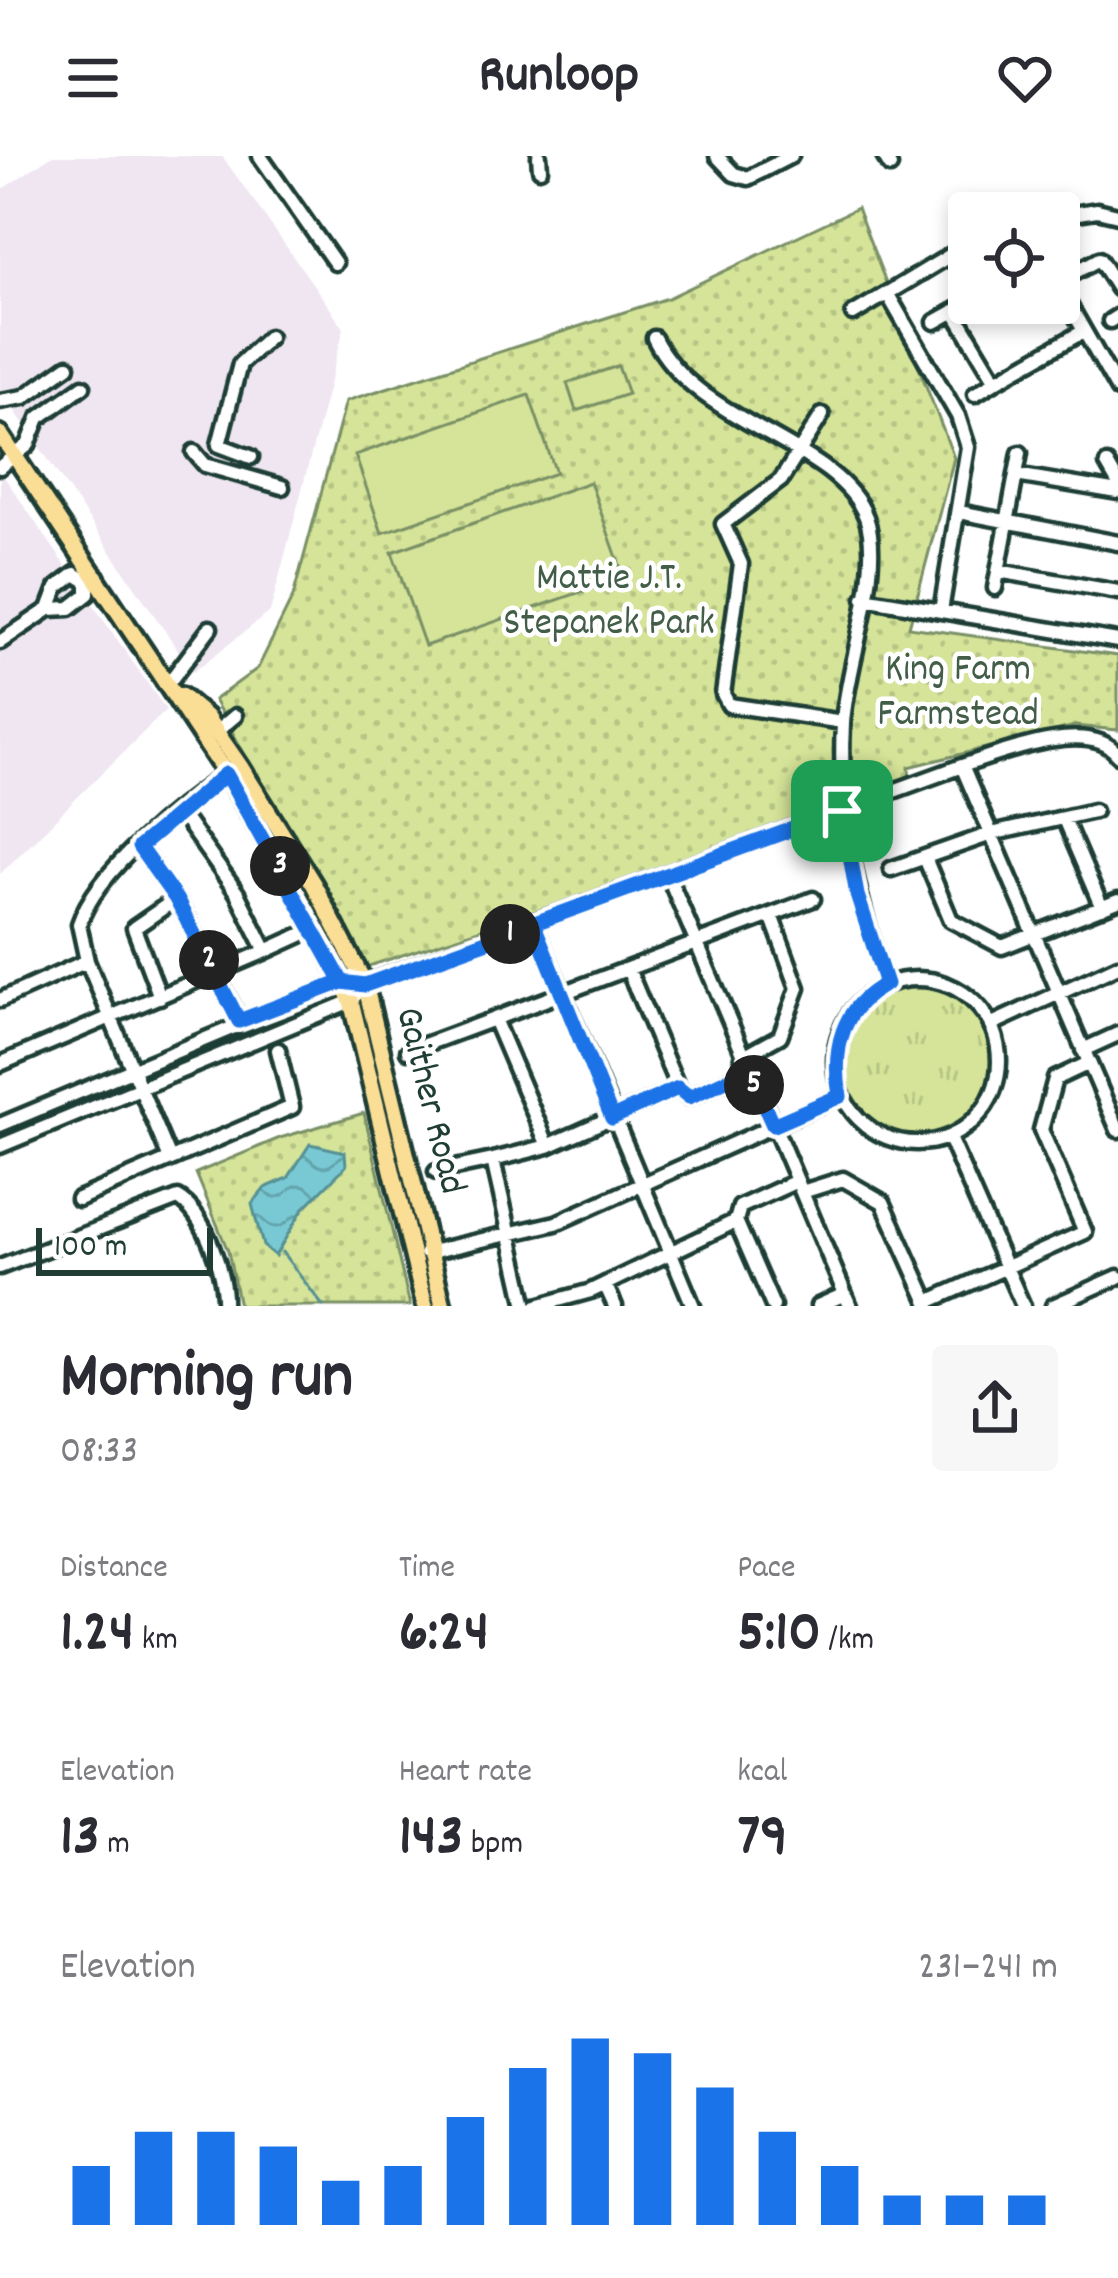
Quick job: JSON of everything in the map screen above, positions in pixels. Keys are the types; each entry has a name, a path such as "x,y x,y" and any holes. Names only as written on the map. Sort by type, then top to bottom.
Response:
{"main road":[{"name":"Gaither Road","path":"0,434 92,579 226,774 342,982 422,1254 443,1306"},
{"name":"Gaither Road","path":"167,685 216,732 314,885 365,985 422,1254 425,1306"}],"street":[{"path":"260,156 335,263"},
{"path":"717,156 734,174 760,174 791,156"},
{"path":"1080,213 1097,210 1118,215"},
{"path":"853,314 948,256"},
{"path":"1080,271 1099,259 1118,290"},
{"path":"886,293 962,424 969,454 941,611"},
{"path":"935,322 948,314"},
{"path":"1080,323 1118,390"},
{"path":"962,324 996,380"},
{"path":"975,394 1084,331"},
{"path":"251,457 218,445 240,364 269,337"},
{"path":"654,338 667,364 691,389 843,486 865,516 873,556 843,722 842,811 857,895 886,984"},
{"path":"0,401 24,398 68,366"},
{"path":"0,467 28,445 39,418 83,386"},
{"path":"822,415 769,492 723,524 740,564 724,700 843,722"},
{"path":"194,452 205,465 282,487"},
{"path":"995,588 1020,453"},
{"path":"1107,464 1118,483"},
{"path":"1016,476 1118,492"},
{"path":"958,512 1118,542"},
{"path":"998,571 1118,592"},
{"path":"0,642 49,609 70,608 88,594 92,579"},
{"path":"864,598 1118,641"},
{"path":"167,685 210,628"},
{"path":"216,732 235,716"},
{"path":"0,1125 239,1021 342,982 365,985 962,766 1063,739 1096,740 1118,755"},
{"path":"962,766 1118,1130"},
{"path":"170,1159 87,962 79,924 84,908 139,847 226,774"},
{"path":"178,810 237,893 266,951"},
{"path":"891,869 991,834 1094,812"},
{"path":"1064,819 1102,908"},
{"path":"139,847 176,899 239,1021"},
{"path":"925,858 955,925 1002,947 1118,901"},
{"path":"668,875 847,1300 818,1306"},
{"path":"160,998 134,928 176,899"},
{"path":"409,1051 814,899"},
{"path":"628,969 678,1088 689,1097 745,1064 780,1036 798,988 771,915"},
{"path":"534,925 693,1306"},
{"path":"0,1064 301,935"},
{"path":"0,1000 87,962"},
{"path":"992,1024 1118,966"},
{"path":"923,979 953,987 992,1024 1000,1065 992,1095 970,1124 949,1138 925,1143 888,1138 860,1120 840,1096 836,1063 844,1025 863,999 886,984 923,979"},
{"path":"0,1146 351,1001 365,985"},
{"path":"494,1019 548,1146"},
{"path":"773,1306 736,1221 740,1207 799,1186 843,1179 874,1193 928,1302 1085,1232 1041,1130 1054,1079 1118,1034"},
{"path":"78,1199 292,1107 278,1050"},
{"path":"436,1172 548,1146 678,1088"},
{"path":"422,1254 556,1223 840,1096"},
{"path":"949,1138 1023,1306"},
{"path":"493,1160 526,1306"},
{"path":"0,1268 178,1198 196,1216 220,1274 224,1306"},
{"path":"537,1306 605,1284 736,1221"},
{"path":"1053,1306 1118,1276"},
{"path":"605,1284 615,1306"}],"shaded area":[{"path":"51,156 222,156 344,328 270,612 193,672 0,389 0,191"},
{"path":"0,471 166,710 0,874"}],"green space":[{"name":"Mattie J.T. Stepanek Park","path":"857,208 954,458 909,627 1118,656 1118,730 1075,726 909,767 910,783 841,811 366,967 214,700 258,668 293,597 346,401 668,298"},
{"path":"618,366 628,394 576,411 567,383"},
{"path":"529,395 556,473 382,533 355,455"},
{"path":"590,482 624,577 425,646 392,552"},
{"path":"917,984 946,990 971,1007 988,1032 994,1061 988,1090 971,1115 946,1132 917,1138 888,1132 863,1115 846,1090 840,1061 846,1032 863,1007 888,990"},
{"path":"364,1113 410,1306 239,1306 228,1251 196,1173 280,1138"}],"water":[{"path":"310,1144 345,1152 346,1166 303,1209 275,1256 263,1246 252,1204 265,1188 288,1178"}],"waterway":[{"path":"282,1252 323,1306"}],"route":[{"path":"842,811 365,985 342,982 239,1021 176,899 139,847 187,802 226,774 342,982 365,985 534,925 612,1118 678,1088 689,1097 748,1070 773,1125 840,1096 836,1047 844,1025 863,999 886,984 857,895 842,811"}],"park label":[{"name":"King Farm Farmstead","path":"958,694"}]}
